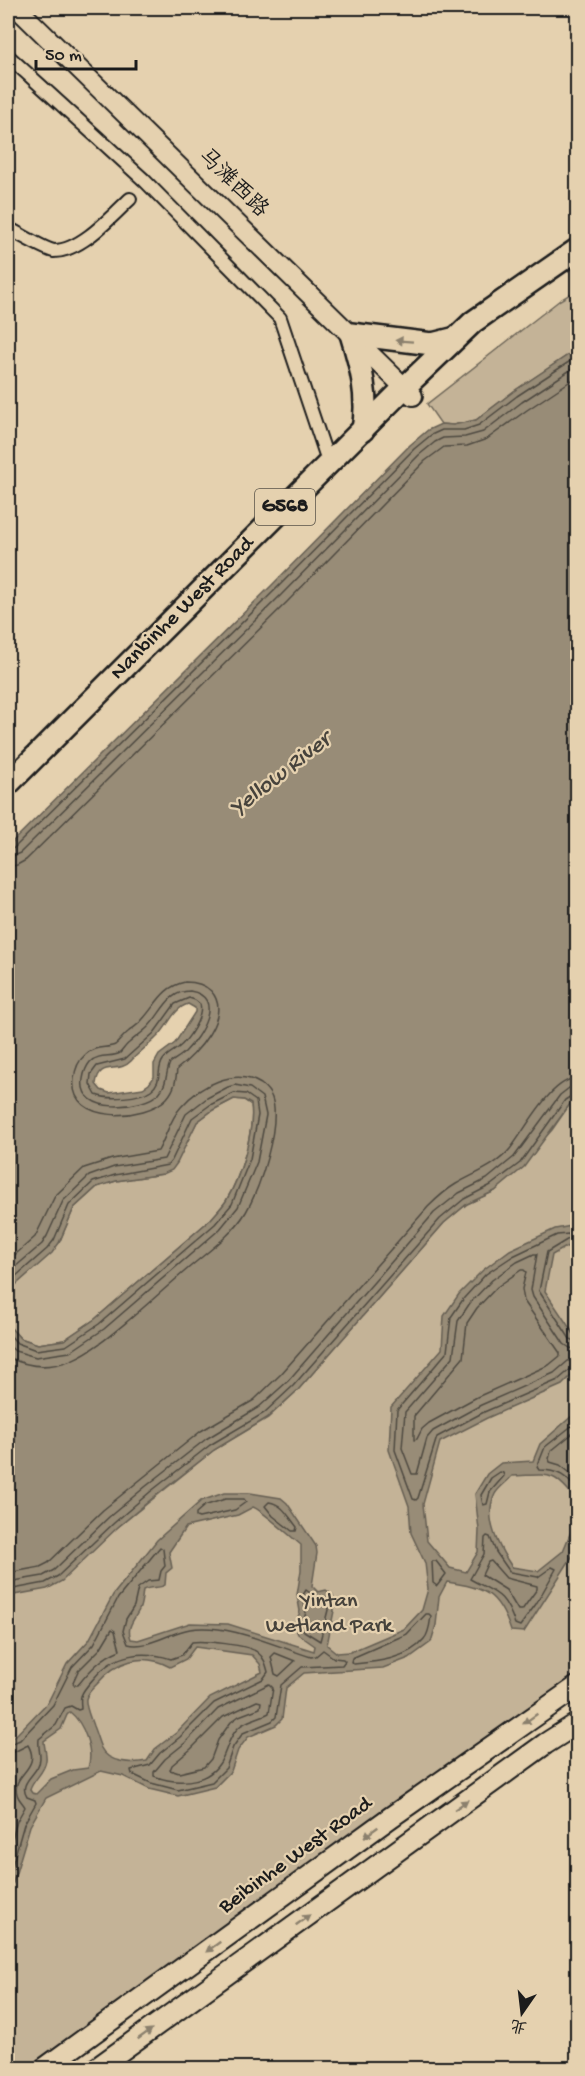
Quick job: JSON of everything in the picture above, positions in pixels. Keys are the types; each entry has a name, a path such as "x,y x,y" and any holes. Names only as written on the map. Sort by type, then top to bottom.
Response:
{"highway":[{"name":"Nanbinhe West Road","path":"8,798 409,392 473,322 578,249"},
{"name":"Nanbinhe West Road","path":"8,784 363,430 481,332 578,264"},
{"path":"363,430 365,388 351,334 432,344 457,338"}],"main road":[{"name":"马滩西路","path":"17,8 409,392"},
{"name":"Beibinhe West Road","path":"45,2068 392,1817 578,1686"},
{"path":"97,2068 545,1744 578,1723"}],"street":[{"path":"8,56 144,180 280,318 329,464"},
{"path":"8,228 52,251 73,247 98,229 130,199"}],"green space":[{"path":"577,290 577,349 514,391 476,420 453,425 441,424 427,404 560,300"},
{"path":"234,1099 244,1100 251,1105 249,1140 231,1191 211,1219 95,1319 64,1340 38,1344 20,1338 10,1327 8,1316 10,1290 59,1243 74,1208 97,1187 116,1181 163,1174 187,1141 197,1122"},
{"name":"Yintan Wetland Park","path":"577,1099 577,1686 45,2068 8,2068 8,1596 26,1592 118,1527 214,1450 268,1418 298,1390 444,1223 467,1204 495,1191 552,1130 570,1104"}],"water":[{"name":"Yellow River","path":"577,349 577,1099 570,1104 524,1167 495,1191 467,1204 444,1223 298,1390 267,1418 214,1450 154,1497 118,1527 62,1581 47,1589 8,1596 8,1448 10,1436 8,1316 10,1327 20,1338 38,1344 64,1340 95,1319 211,1219 224,1203 236,1180 245,1154 252,1115 251,1104 244,1100 234,1099 197,1122 172,1170 163,1174 116,1181 97,1187 74,1208 59,1243 52,1253 10,1290 8,1297 8,846 410,445 428,430 441,424 453,425 476,420 514,391","holes":["188,1004 195,1008 195,1012 175,1043 159,1055 154,1064 154,1077 149,1084 143,1088 109,1093 101,1090 96,1084 98,1076 105,1069 120,1067 131,1061 160,1034 174,1014 183,1006"]},
{"path":"577,1225 577,1241 552,1255 545,1291 577,1339 577,1370 562,1385 487,1418 440,1442 423,1504 427,1541 450,1568 466,1572 478,1552 479,1530 475,1494 487,1474 501,1463 533,1461 540,1444 572,1416 577,1415 577,1501 556,1479 534,1475 512,1476 496,1492 492,1503 494,1532 512,1567 538,1571 563,1551 577,1517 577,1549 524,1632 511,1631 501,1608 488,1594 471,1587 447,1582 439,1597 436,1625 431,1642 409,1658 383,1668 304,1673 286,1688 282,1719 276,1725 248,1737 238,1750 231,1771 215,1787 178,1796 149,1789 123,1776 101,1771 46,1798 30,1826 13,1883 8,1889 8,1740 16,1735 48,1702 67,1664 89,1640 113,1595 157,1540 201,1501 224,1493 250,1493 281,1498 287,1503 316,1546 312,1586 318,1592 326,1590 333,1595 334,1611 327,1645 337,1653 350,1652 404,1629 422,1610 428,1589 425,1563 411,1533 409,1506 389,1450 391,1407 442,1349 444,1316 459,1294 483,1270 510,1250 555,1229","holes":["253,1507 270,1518 301,1545 301,1570 297,1595 300,1611 295,1627 298,1634 315,1646 314,1651 228,1624 190,1623 138,1640 131,1639 130,1627 140,1608 143,1590 165,1585 166,1573 172,1568 169,1552 186,1527 238,1515","195,1647 252,1655 260,1664 262,1672 210,1698 176,1733 155,1749 147,1761 121,1761 104,1753 86,1706 86,1699 90,1691 104,1676 130,1661 149,1660 170,1667 186,1659","70,1712 83,1730 89,1746 88,1768 73,1770 51,1779 36,1794 32,1793 30,1790 45,1765 44,1741 61,1729"]}]}
